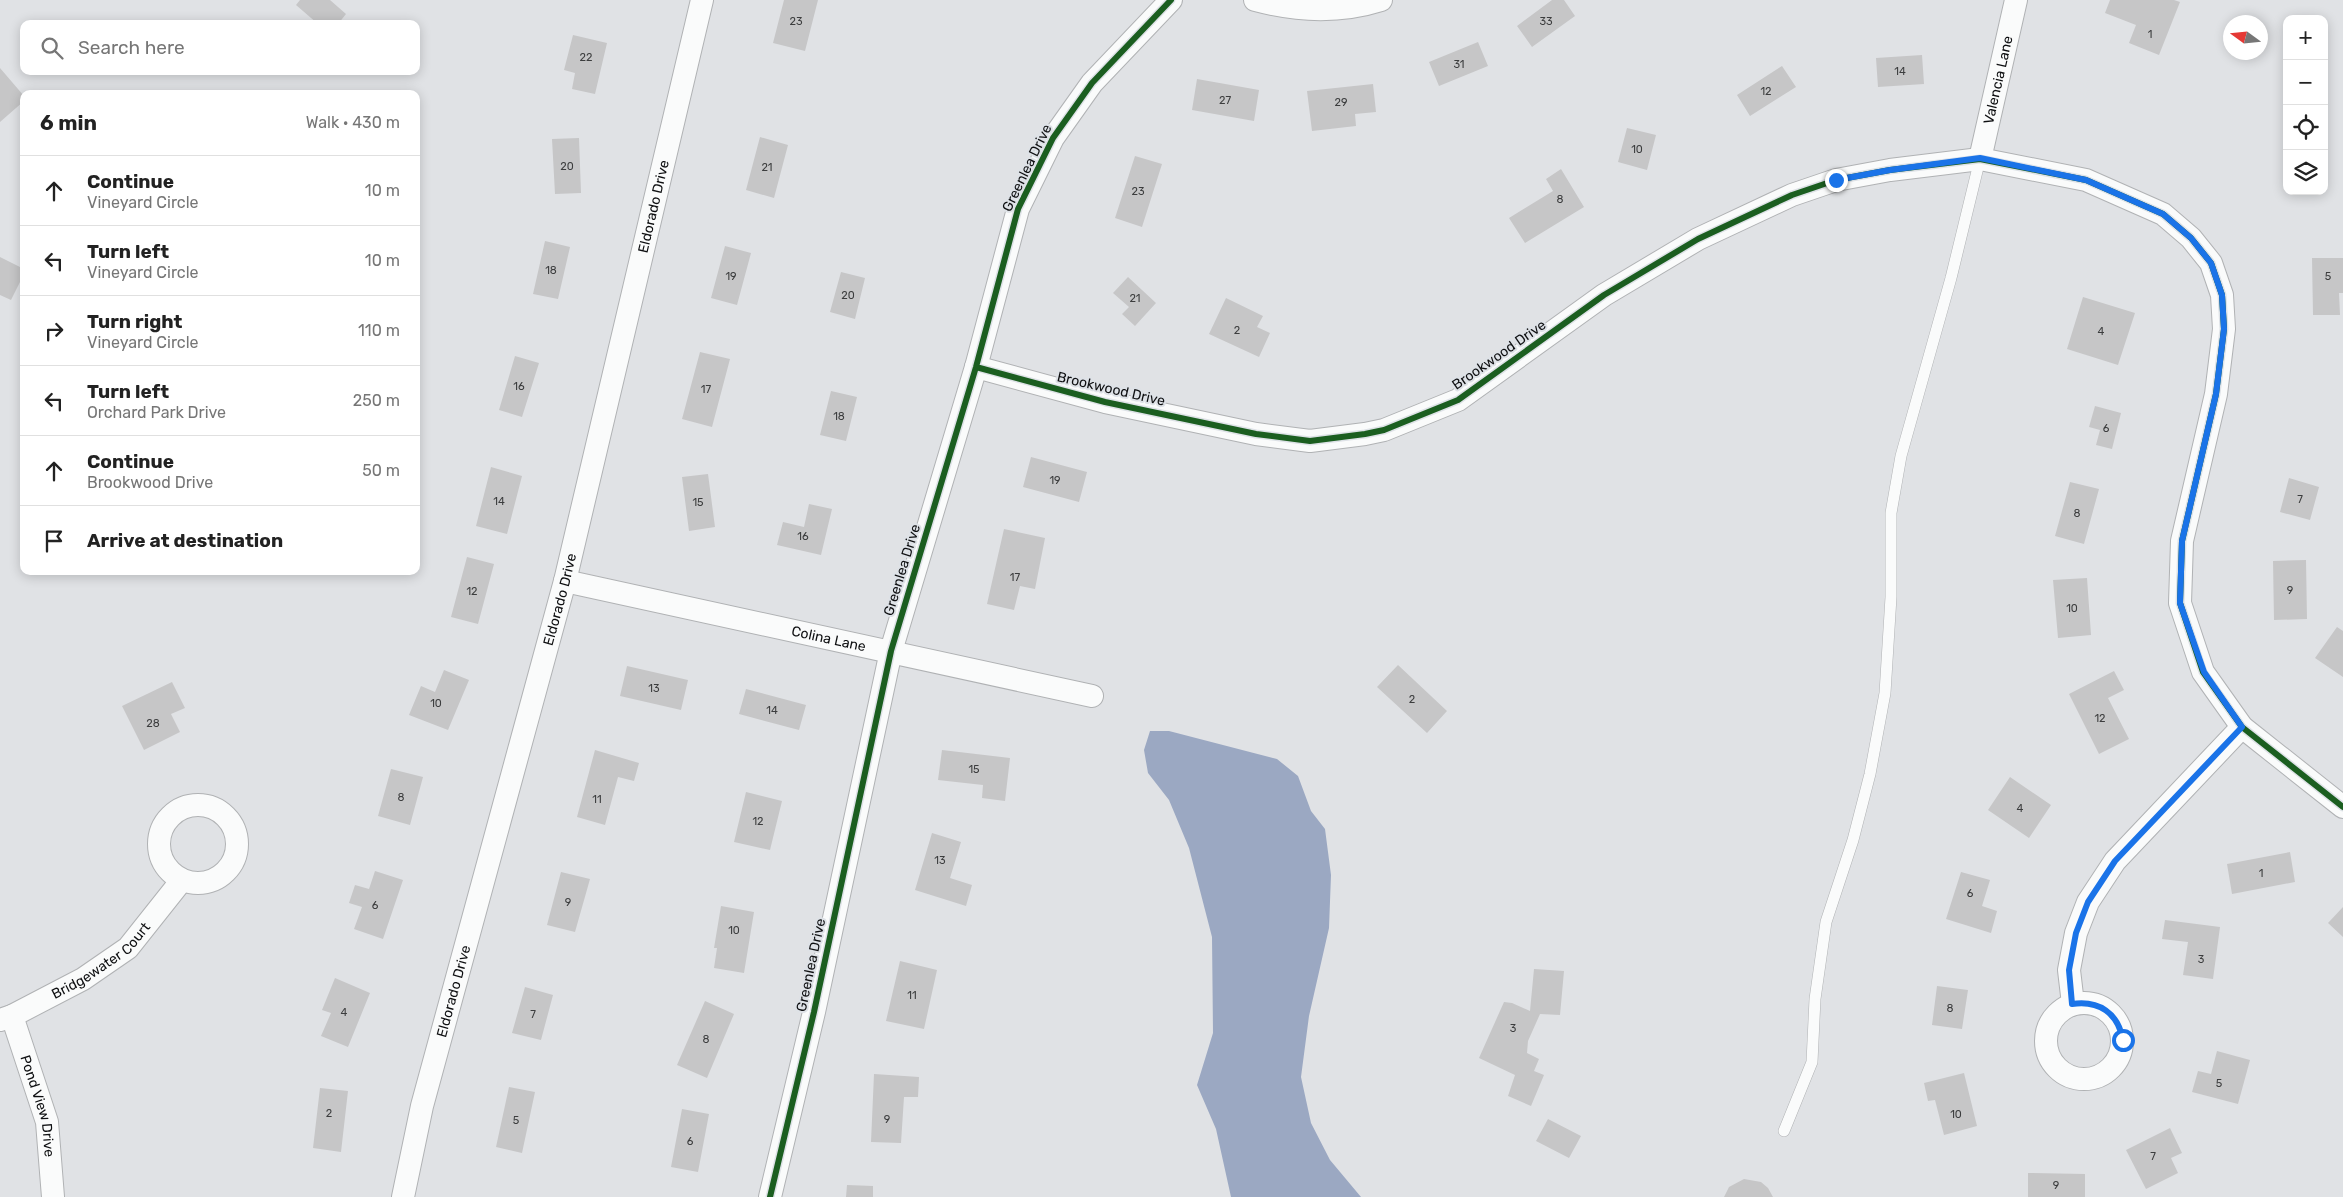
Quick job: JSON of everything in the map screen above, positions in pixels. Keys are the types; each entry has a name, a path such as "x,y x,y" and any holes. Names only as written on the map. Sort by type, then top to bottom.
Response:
{"street":[{"name":"Eldorado Drive","path":"403,1197 422,1106 564,581 702,0"},
{"name":"Greenlea Drive","path":"770,1197 814,1012 891,651 976,367 1018,209 1053,138 1092,83 1171,0"},
{"path":"1255,0 1287,8 1328,9 1368,4 1382,0"},
{"name":"Valencia Lane","path":"1980,158 2016,0"},
{"name":"Brookwood Drive","path":"976,367 1105,402 1256,434 1310,441 1365,434 1384,430 1458,400 1604,295 1698,239 1792,195 1836,180 1890,170 1980,158 2086,180 2163,214 2191,238 2211,263 2222,295 2224,329 2216,394 2182,541 2180,603 2204,672 2242,727 2343,807"},
{"name":"Colina Lane","path":"564,581 1092,696"},
{"path":"2072,1004 2069,970 2076,933 2088,902 2115,861 2242,727"},
{"name":"Bridgewater Court","path":"6,1018 83,979 128,948 182,880"},
{"name":"Pond View Drive","path":"6,1018 47,1122 53,1197"}],"lane":[{"path":"1784,1131 1812,1062 1815,999 1826,922 1853,840 1870,774 1885,693 1891,597 1891,513 1901,456 1951,278 1980,158"}],"water":[{"path":"1150,731 1169,731 1277,759 1298,776 1311,811 1325,829 1331,875 1329,928 1309,1016 1301,1077 1311,1123 1330,1160 1361,1197 1231,1197 1216,1129 1197,1085 1213,1033 1212,937 1189,848 1169,800 1148,773 1144,750"}],"building":[{"path":"300,0 330,0 346,14 341,20 313,20 296,5"},
{"path":"784,0 818,0 805,51 773,43"},
{"path":"1552,0 1564,0 1575,16 1532,47 1517,26"},
{"path":"2110,0 2174,0 2180,2 2159,55 2129,43 2136,25 2105,13"},
{"path":"573,35 607,43 595,94 572,89 575,73 564,70"},
{"path":"1478,42 1488,66 1439,86 1429,62"},
{"path":"1922,55 1924,84 1878,87 1876,58"},
{"path":"1782,66 1796,87 1750,116 1737,95"},
{"path":"0,68 20,91 20,104 0,122"},
{"path":"1197,79 1259,90 1254,121 1192,110"},
{"path":"1373,84 1376,112 1355,114 1356,126 1312,131 1307,91"},
{"path":"1627,128 1656,135 1647,170 1618,162"},
{"path":"760,137 788,145 774,198 746,190"},
{"path":"579,138 581,193 555,194 552,139"},
{"path":"1135,156 1162,164 1142,227 1115,218"},
{"path":"1561,169 1584,207 1525,243 1509,218 1553,191 1546,179"},
{"path":"545,241 570,247 558,299 533,294"},
{"path":"725,246 751,253 737,305 711,298"},
{"path":"0,257 20,267 20,282 11,300 0,295"},
{"path":"2312,258 2343,258 2343,293 2339,293 2340,315 2313,315"},
{"path":"841,272 865,278 855,319 830,312"},
{"path":"1128,277 1156,303 1135,326 1122,314 1129,307 1113,293"},
{"path":"2083,297 2135,313 2118,365 2067,349"},
{"path":"1226,298 1263,316 1257,327 1270,333 1259,357 1209,334"},
{"path":"700,352 730,359 712,427 682,419"},
{"path":"515,356 539,363 522,417 499,410"},
{"path":"831,391 857,397 846,441 820,435"},
{"path":"2095,406 2121,413 2112,449 2096,445 2100,430 2089,427"},
{"path":"1031,457 1087,472 1079,502 1023,487"},
{"path":"491,467 522,476 507,534 476,526"},
{"path":"708,474 715,527 689,531 682,477"},
{"path":"2289,478 2319,487 2310,520 2280,512"},
{"path":"2070,482 2099,489 2084,544 2055,536"},
{"path":"809,504 832,509 821,555 777,545 783,522 804,527"},
{"path":"1004,529 1045,538 1035,589 1020,586 1014,610 987,604"},
{"path":"467,557 494,564 478,624 451,617"},
{"path":"2306,560 2307,619 2274,620 2273,561"},
{"path":"2087,578 2091,635 2058,638 2053,580"},
{"path":"2337,627 2343,631 2343,677 2315,658"},
{"path":"1398,665 1447,711 1427,733 1377,687"},
{"path":"627,666 688,680 681,710 620,696"},
{"path":"444,670 469,680 448,730 409,715 421,686 435,692"},
{"path":"2114,671 2124,690 2108,698 2129,739 2099,754 2069,694"},
{"path":"172,682 185,708 171,714 180,732 144,750 122,706"},
{"path":"746,689 806,705 799,730 739,714"},
{"path":"595,750 639,763 634,781 618,777 605,825 577,817"},
{"path":"942,750 1010,758 1005,801 982,798 983,785 938,780"},
{"path":"391,769 423,777 410,825 378,816"},
{"path":"2010,777 2051,805 2029,838 1988,810"},
{"path":"746,792 782,801 770,850 734,842"},
{"path":"932,833 961,842 950,878 972,885 966,906 915,890"},
{"path":"2290,852 2295,882 2232,894 2227,864"},
{"path":"375,871 403,880 383,939 354,929 362,907 349,903 355,885 369,889"},
{"path":"561,872 590,879 575,932 547,925"},
{"path":"1961,872 1990,880 1982,906 1997,911 1991,933 1946,919"},
{"path":"721,906 754,912 744,973 714,968 717,948 714,948"},
{"path":"2343,907 2343,937 2328,923"},
{"path":"2165,920 2220,927 2213,979 2183,975 2188,942 2162,939"},
{"path":"900,961 937,970 924,1029 886,1021"},
{"path":"1534,969 1564,971 1560,1015 1540,1014 1528,1041 1527,1053 1539,1059 1534,1071 1544,1075 1531,1106 1508,1096 1515,1075 1479,1058 1504,1002 1512,1003 1530,1011"},
{"path":"335,978 370,993 348,1047 321,1036 331,1013 322,1010"},
{"path":"1937,986 1968,990 1962,1029 1932,1025"},
{"path":"525,987 553,995 541,1040 512,1033"},
{"path":"705,1001 734,1014 707,1078 677,1065"},
{"path":"2217,1051 2250,1060 2238,1104 2192,1092 2198,1071 2211,1074"},
{"path":"1964,1073 1977,1126 1944,1135 1935,1100 1928,1101 1924,1083"},
{"path":"874,1074 919,1077 918,1097 904,1097 901,1143 871,1142"},
{"path":"509,1087 535,1092 522,1153 496,1147"},
{"path":"320,1088 348,1091 341,1152 313,1148"},
{"path":"682,1109 709,1114 698,1172 671,1167"},
{"path":"1548,1119 1581,1136 1569,1158 1536,1141"},
{"path":"2170,1128 2182,1153 2171,1158 2178,1173 2146,1189 2126,1150"},
{"path":"2028,1173 2085,1174 2085,1197 2028,1197"},
{"path":"1744,1179 1761,1182 1768,1188 1773,1197 1724,1197 1729,1187"},
{"path":"847,1185 873,1186 873,1197 846,1197"}],"cycle path":[{"path":"770,1197 814,1012 891,651 976,367 1018,209 1053,138 1092,83 1171,0"},
{"path":"976,367 1105,402 1256,434 1310,441 1365,434 1384,430 1458,400 1604,295 1698,239 1792,195 1836,180 1890,170 1980,159 2086,180 2163,214 2191,238 2211,263 2222,295 2224,329 2216,394 2182,541 2180,603 2203,672 2242,727 2343,807"}],"route":[{"path":"1836,180 1890,170 1980,158 2086,180 2163,214 2191,238 2211,263 2222,295 2224,329 2216,394 2182,541 2180,603 2204,672 2242,727 2115,861 2088,902 2076,933 2069,970 2072,1004 2096,1004 2106,1010 2115,1017 2121,1028 2123,1040"}]}
